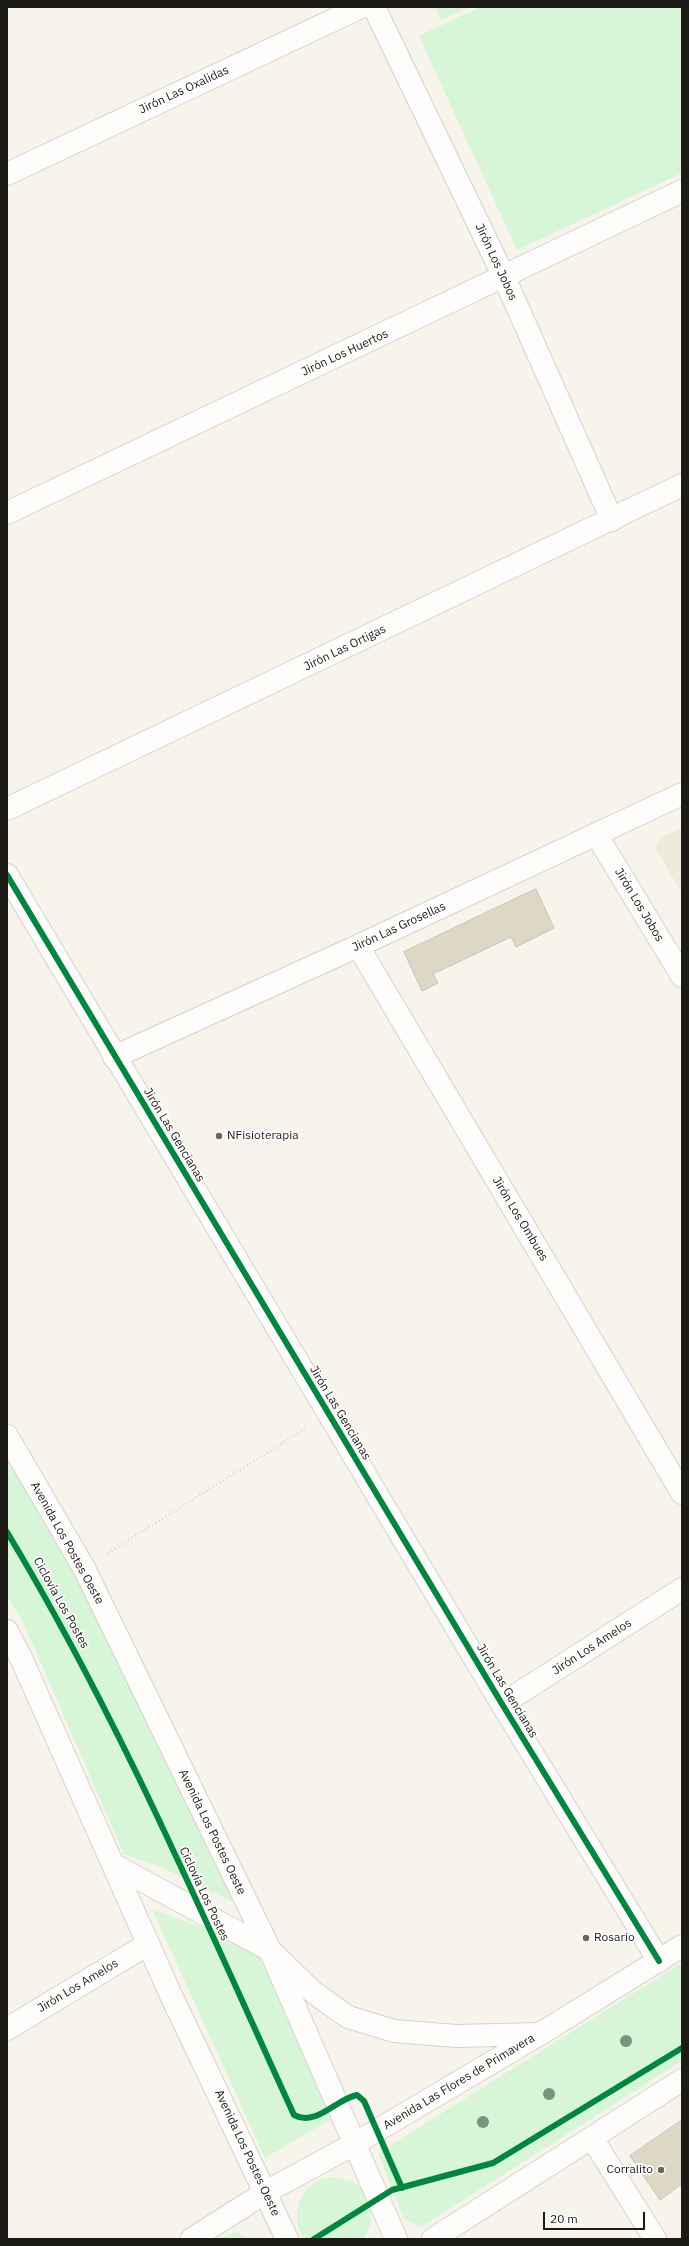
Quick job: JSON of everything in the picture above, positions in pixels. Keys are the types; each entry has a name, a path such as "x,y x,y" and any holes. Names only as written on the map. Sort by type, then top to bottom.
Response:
{"street":[{"name":"Jirón Las Oxalidas","path":"7,174 361,7"},
{"name":"Jirón Los Jobos","path":"374,7 504,277 612,520"},
{"name":"Jirón Los Huertos","path":"7,513 682,191"},
{"name":"Jirón Las Ortigas","path":"7,809 612,520 682,485"},
{"name":"Jirón Las Grosellas","path":"114,1057 358,946 682,794"},
{"name":"Jirón Los Jobos","path":"596,834 682,976"},
{"name":"Jirón Las Gencianas","path":"7,875 328,1415 659,1961"},
{"name":"Jirón Los Ombues","path":"358,946 682,1493"},
{"name":"Avenida Los Postes Oeste","path":"7,1436 84,1568 270,1950 396,2239"},
{"name":"Jirón Los Amelos","path":"502,1704 682,1589"},
{"name":"Avenida Los Postes Oeste","path":"7,1632 21,1658 148,1944 287,2239"},
{"path":"114,1865 270,1950 313,1992 348,2017 394,2031 456,2036 540,2034"},
{"name":"Jirón Los Amelos","path":"7,2029 148,1944"},
{"name":"Avenida Las Flores de Primavera","path":"192,2239 266,2192 354,2144 540,2034 682,1946"},
{"path":"433,2239 682,2080"},
{"path":"592,2138 655,2239"}],"path":[{"path":"84,1568 328,1415"}],"shaded area":[{"path":"682,828 682,893 655,848 660,838"}],"green space":[{"path":"435,7 470,7 441,20"},
{"path":"480,7 682,7 682,173 517,250 419,36"},
{"path":"7,1460 75,1573 235,1903 163,1868 124,1854 23,1622 7,1596"},
{"path":"152,1909 243,1942 260,1957 333,2118 265,2158"},
{"path":"682,1963 682,2061 421,2227 404,2219 378,2153"},
{"path":"334,2177 355,2183 365,2194 369,2202 371,2218 367,2233 362,2239 305,2239 298,2225 297,2217 300,2200 309,2187 316,2182 322,2179"},
{"path":"237,2231 247,2239 219,2239"}],"building":[{"path":"536,889 554,928 516,947 511,937 433,974 438,983 422,991 404,952"},
{"name":"Corralito","path":"682,2120 682,2184 660,2200 630,2156"}],"cycle path":[{"path":"7,875 502,1704 659,1961"},
{"name":"Ciclovía Los Postes","path":"7,1532 48,1602 159,1819 294,2115 302,2118 310,2118 357,2095 364,2101 402,2188"},
{"path":"314,2239 392,2190 493,2163 682,2048"}],"place":[{"name":"NFisioterapia","path":"219,1136"},
{"name":"Rosario","path":"586,1938"},
{"name":"Corralito","path":"661,2170"}]}
